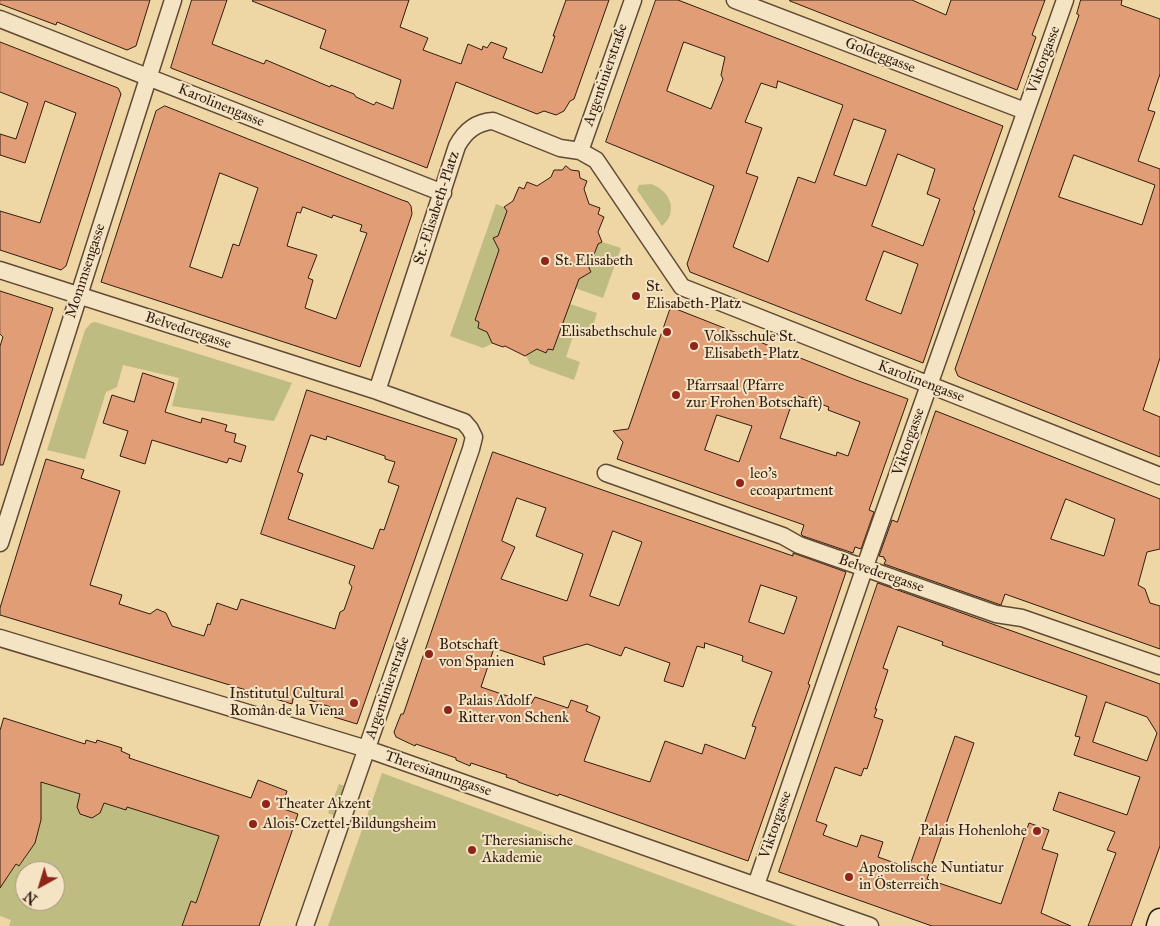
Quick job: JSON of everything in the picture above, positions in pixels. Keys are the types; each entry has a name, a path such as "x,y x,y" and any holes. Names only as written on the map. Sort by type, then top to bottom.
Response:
{"main road":[{"path":"1158,926 1160,920"}],"street":[{"name":"Mommsengasse","path":"0,543 173,0"},
{"name":"Argentinierstraße","path":"580,151 633,0"},
{"name":"Goldeggasse","path":"735,0 1025,111"},
{"name":"Viktorgasse","path":"756,885 864,568 1065,0"},
{"name":"Karolinengasse","path":"0,19 443,193"},
{"name":"St.-Elisabeth-Platz","path":"377,391 382,369 460,140 470,129 485,121 499,122 560,148 580,151 591,157 599,164 682,287"},
{"name":"Belvederegasse","path":"0,270 377,391"},
{"name":"Karolinengasse","path":"682,287 1160,476"},
{"name":"Argentinierstraße","path":"305,926 474,437 464,422 377,391"},
{"name":"Belvederegasse","path":"606,473 783,536 799,545 996,614 1022,618 1160,666"},
{"name":"Theresianumgasse","path":"1,641 367,749 870,926"}],"shaded area":[{"path":"651,184 663,191 670,202 670,214 662,226 637,190 639,185"},
{"path":"496,204 504,207 507,211 498,236 493,238 507,241 489,278 488,295 484,294 480,318 476,317 475,320 479,322 478,328 481,329 483,326 498,341 483,348 450,336"},
{"path":"602,242 621,248 603,298 575,288 578,267 585,270 588,274 591,273 589,268 598,244"},
{"path":"570,304 597,313 591,332 576,327 566,357 580,362 574,380 530,364 523,349 525,343 546,353 550,347 554,348 555,345 552,343 558,325 562,326 563,322 559,321"},
{"path":"95,322 292,383 274,421 172,406 179,378 123,365 117,387 106,392 85,459 47,450 85,330 91,323"},
{"name":"Theresianische Akademie","path":"382,773 797,926 328,926"},
{"path":"40,778 59,788 80,794 77,807 80,814 104,803 125,810 127,807 197,829 222,828 196,903 191,901 182,926 9,926 11,920 0,916 0,875 8,877 15,866 15,911 65,911 65,861 23,861 35,841 40,827 41,798 35,796"},
{"path":"339,784 345,786 335,816 328,813"}],"building":[{"path":"0,0 150,0 136,46 127,50 57,22 56,25 0,4"},
{"path":"192,0 227,0 212,44 264,64 266,60 330,87 331,85 354,94 356,97 374,105 376,102 393,109 401,80 320,48 326,30 252,1 409,0 400,27 428,38 423,50 461,64 468,44 482,50 483,46 487,48 491,42 507,48 503,58 542,73 566,0 609,0 574,99 570,101 564,111 556,115 544,111 537,114 456,82 427,168 171,68"},
{"path":"656,0 678,0 1003,126 973,210 975,211 923,363 690,272 687,264 714,186 606,142","holes":["684,42 725,57 721,75 723,79 711,109 667,91","778,81 843,105 815,183 798,177 768,262 733,247 758,177 746,173 762,128 745,122 761,83 776,88","854,119 886,130 866,186 834,175","898,154 935,169 927,194 940,199 923,246 872,226","884,251 918,264 901,314 866,300"]},
{"path":"790,0 912,0 946,15 951,0 1045,0 1032,35 1036,37 1017,90"},
{"path":"1081,0 1122,0 1121,5 1160,19 1160,74 1148,110 1155,112 1138,161 1160,169 1160,358 1143,410 1160,417 1160,457 962,378 958,376 955,369 1079,15 1077,14","holes":["1074,155 1155,185 1142,225 1059,197"]},
{"path":"0,42 118,88 121,94 66,266 61,270 0,250 0,211 40,223 76,113 45,101 25,163 0,155 0,134 16,139 28,103 0,92"},
{"path":"165,106 408,202 411,206 412,214 360,367 101,282 156,111","holes":["220,173 258,188 239,246 233,244 222,278 190,267","303,207 332,218 333,215 362,225 360,231 367,233 336,319 305,308 313,280 308,278 317,255 287,246 297,212 300,213"]},
{"name":"St. Elisabeth","path":"566,166 571,170 579,171 580,178 587,181 584,189 589,204 600,208 598,214 604,217 598,232 602,242 598,244 589,268 591,272 579,279 553,350 548,349 546,353 537,349 525,356 505,346 492,343 487,332 478,328 479,322 475,320 499,250 493,238 498,236 507,211 504,207 513,201 519,187 524,189 527,182 537,186 551,177 554,170 562,170"},
{"path":"0,291 53,308 3,465 0,465 0,346 3,337 0,334"},
{"path":"671,307 908,399 869,510 874,512 861,549 855,547 853,553 803,536 801,534 804,525 617,459 623,442 613,431 628,429","holes":["798,396 829,407 828,410 860,422 848,456 837,452 836,456 780,438 794,397 797,398","717,415 752,426 739,462 705,450"]},
{"path":"143,373 174,383 165,412 201,423 202,418 227,425 225,431 236,434 234,442 246,446 241,462 229,458 227,463 152,440 145,464 120,456 128,431 103,423 112,395 134,402"},
{"path":"307,390 457,439 357,724 334,717 337,709 294,695 292,704 0,615 0,608 46,459 84,470 81,478 120,491 90,585 122,595 119,604 150,614 157,609 166,613 172,626 204,636 208,624 210,625 217,603 237,610 241,599 335,629 340,612 344,610 352,587 349,583 355,566 261,534","holes":["311,435 326,440 327,436 385,456 385,459 395,462 388,482 399,486 384,530 380,529 373,549 288,519 303,474 298,472"]},
{"path":"936,411 1160,499 1160,549 1147,552 1138,585 1145,589 1150,603 1160,606 1160,649 1005,594 1001,605 884,564 886,560 884,557 879,556 892,520 897,522","holes":["1066,499 1115,519 1104,556 1051,539"]},
{"path":"493,452 793,556 793,553 846,572 808,684 810,685 748,861 559,794 558,796 518,782 506,777 507,775 471,763 470,766 456,760 456,758 416,744 415,746 396,737 394,732 401,714 403,714","holes":["517,498 546,508 536,536 583,554 567,601 501,579 515,547 502,541","613,531 642,542 619,606 590,596","761,585 797,597 784,634 749,622","705,643 743,656 742,661 772,672 752,726 756,727 745,759 705,744 702,754 665,741 650,782 584,761 600,717 586,711 588,706 571,700 568,708 535,697 531,704 481,687 494,648 545,665 543,657 587,644 621,656 625,647 670,663 664,681 683,687 697,646 704,648"]},
{"path":"878,583 1160,684 1160,846 1131,926 1088,926 1116,853 1107,850 1115,832 1053,810 1059,792 1127,815 1140,777 1074,755 1080,737 1075,736 1087,696 942,645 943,642 898,626 883,668 888,670 874,717 883,720 867,769 864,768 861,776 835,767 816,821 827,825 823,835 857,847 861,835 883,842 878,857 909,868 955,736 974,743 927,879 1001,904 1029,823 1049,830 1042,849 1058,854 1041,913 1071,926 932,926 779,872","holes":["1106,702 1147,717 1157,733 1147,761 1093,742"]},
{"name":"Alois-Czettel-Bildungsheim","path":"4,718 85,744 86,740 96,743 97,740 122,748 121,751 130,755 129,758 251,798 258,780 287,791 281,808 298,814 259,926 182,926 191,901 196,903 219,836 127,807 126,810 104,803 100,813 92,818 80,814 77,807 80,794 41,782 41,820 35,843 22,861 15,861 15,866 0,888 0,731"}],"place":[{"name":"St. Elisabeth","path":"545,261"},
{"name":"St. Elisabeth-Platz","path":"636,296"},
{"name":"Elisabethschule","path":"667,332"},
{"name":"Volksschule St. Elisabeth-Platz","path":"694,346"},
{"name":"Pfarrsaal (Pfarre zur Frohen Botschaft)","path":"676,395"},
{"name":"leo's ecoapartment","path":"740,483"},
{"name":"Botschaft von Spanien","path":"429,654"},
{"name":"Institutul Cultural Român de la Viena","path":"354,703"},
{"name":"Palais Adolf Ritter von Schenk","path":"448,710"},
{"name":"Theater Akzent","path":"266,804"},
{"name":"Alois-Czettel-Bildungsheim","path":"253,824"},
{"name":"Palais Hohenlohe","path":"1037,831"},
{"name":"Theresianische Akademie","path":"472,850"},
{"name":"Apostolische Nuntiatur in Österreich","path":"849,877"}]}
